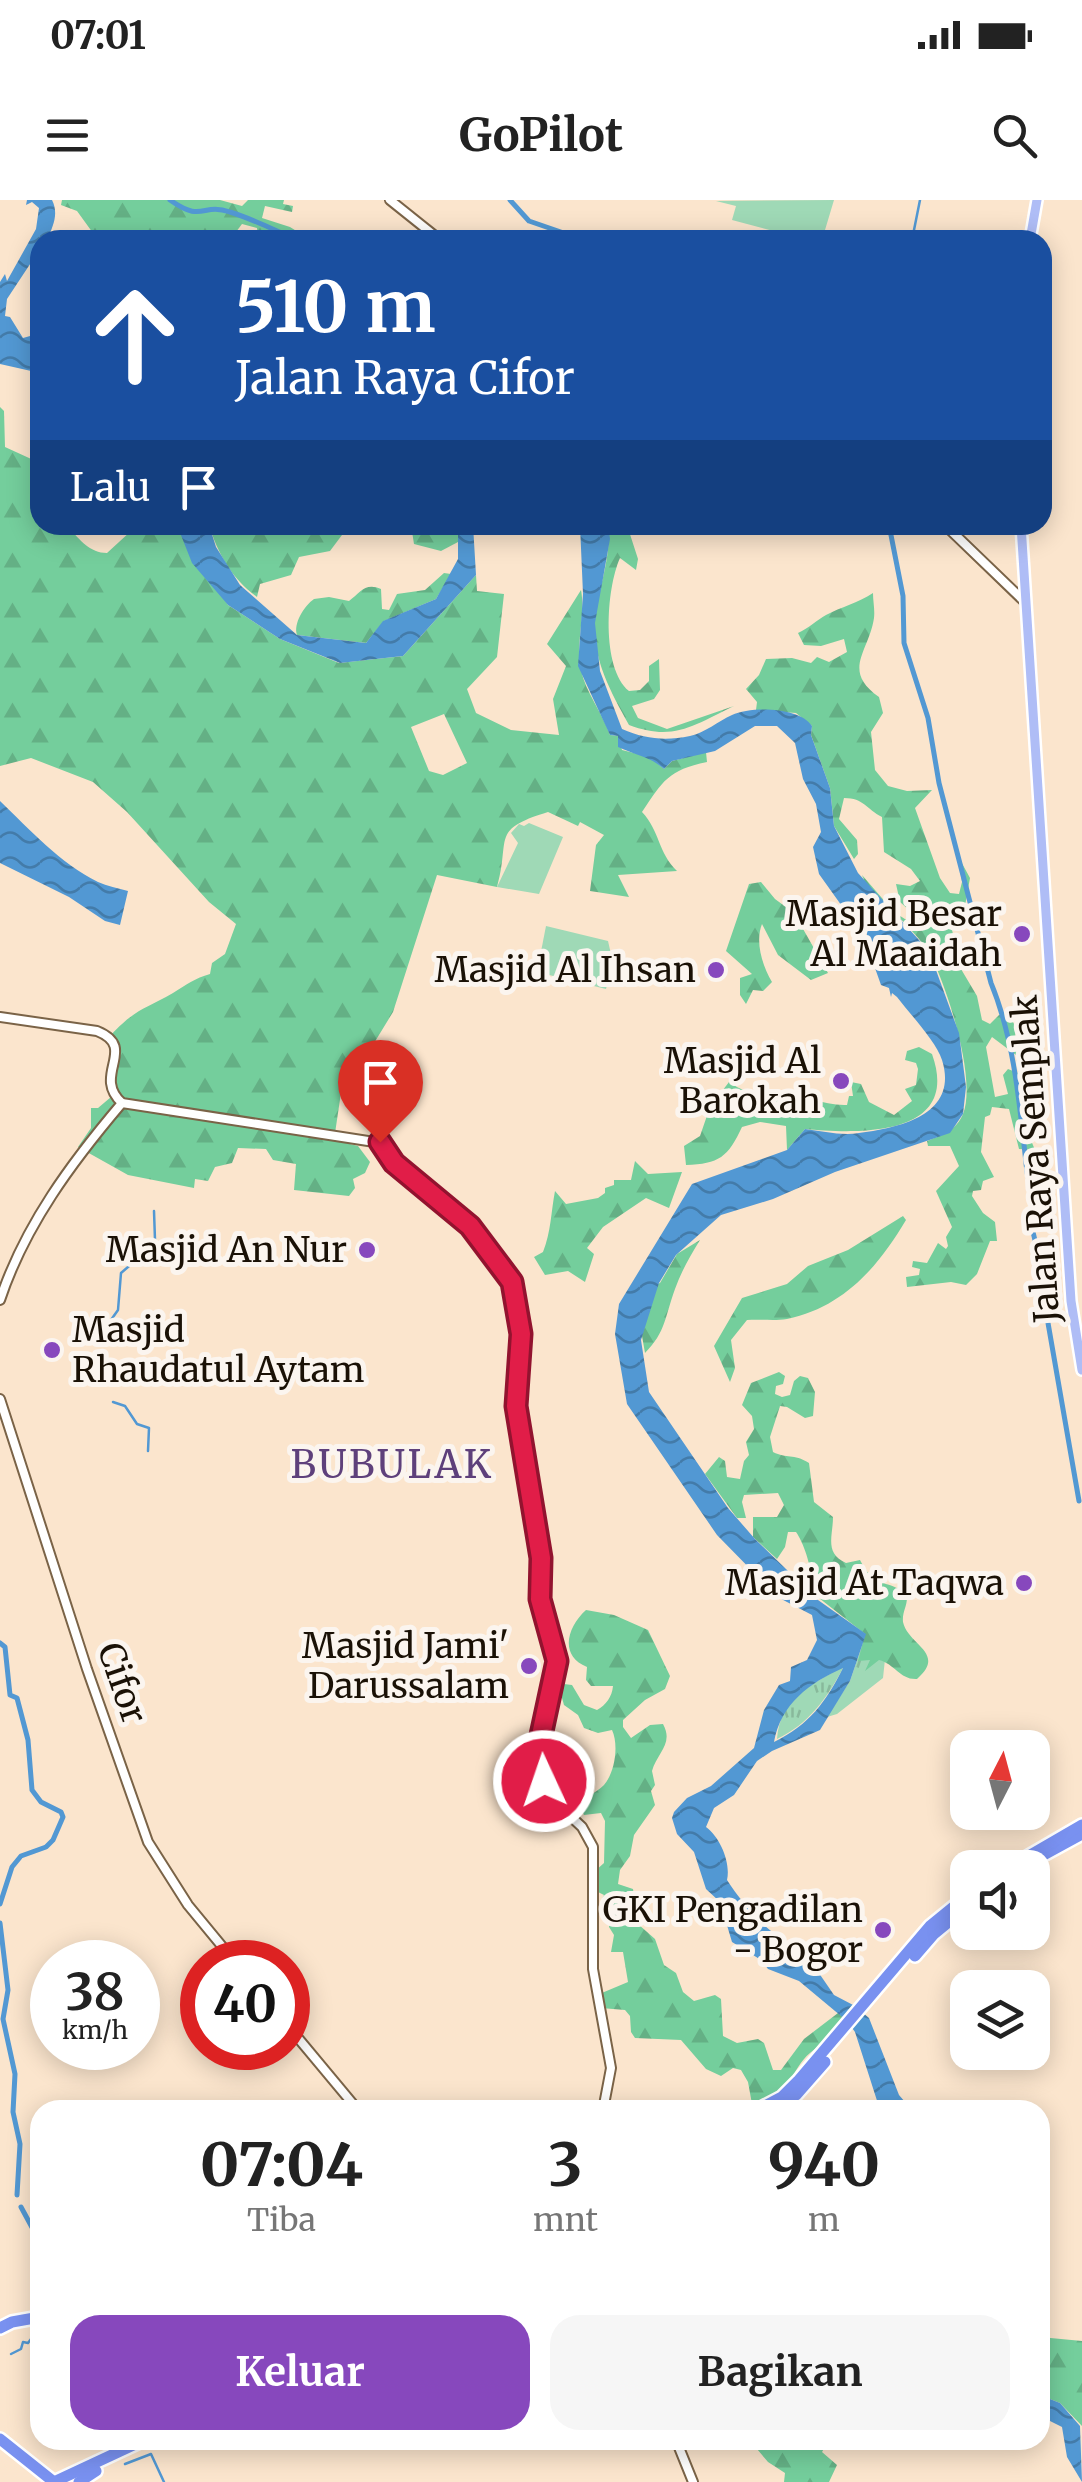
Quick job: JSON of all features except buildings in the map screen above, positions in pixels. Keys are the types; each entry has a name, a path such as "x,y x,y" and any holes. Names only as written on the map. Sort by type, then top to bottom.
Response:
{"highway":[{"path":"1043,1850 1082,1824"},
{"path":"1068,1836 1082,1834"},
{"path":"784,2100 894,1974 930,1926 950,1910"},
{"path":"894,1974 950,1921"},
{"path":"776,2100 801,2084"},
{"path":"0,2331 20,2320 30,2320"},
{"path":"0,2439 54,2482 97,2467"},
{"path":"71,2482 131,2450"},
{"path":"34,2464 54,2472 97,2467"},
{"path":"80,2482 97,2467"}],"main road":[{"path":"1032,230 1036,200"},
{"name":"Jalan Raya Semplak","path":"1022,535 1071,1301 1082,1370"}],"street":[{"path":"390,200 428,230"},
{"path":"954,535 1026,603"},
{"path":"1008,587 1024,582"},
{"path":"0,1017 110,1036 116,1047 112,1091 122,1103 380,1142 394,1163 470,1226 512,1282 521,1334 516,1406 541,1558 540,1599 557,1661 542,1727 540,1763 550,1796 590,1836 594,1854 593,1969 610,2068 605,2100"},
{"path":"0,1300 30,1230 49,1198 122,1103"},
{"name":"Cifor","path":"0,1399 87,1670 148,1842 188,1904 217,1940"},
{"path":"310,2052 350,2100"},
{"path":"680,2450 692,2482"}],"green space":[{"path":"62,200 220,200 242,206 248,200 284,200 283,204 293,206 292,212 265,206 262,218 295,230 257,230 242,224 238,230 91,230 77,211 61,205"},
{"path":"834,200 825,230 770,230 732,220 736,206 716,201"},
{"path":"0,407 4,411 5,447 30,458 30,535 75,535 90,548 107,553 127,535 183,535 228,605 280,639 339,663 403,656 476,575 477,591 504,594 497,657 467,689 476,713 511,730 559,735 553,699 566,666 547,644 581,590 581,670 610,735 618,736 622,750 650,757 664,769 672,761 706,752 707,762 668,778 642,812 677,871 618,875 629,897 590,891 596,845 604,835 548,812 517,824 510,831 497,887 437,875 393,1012 342,1086 334,1140 358,1146 370,1162 365,1173 353,1179 355,1188 349,1196 294,1190 296,1164 273,1160 266,1149 238,1148 232,1163 215,1167 208,1181 195,1179 194,1188 128,1175 78,1147 91,1128 91,1108 98,1108 111,1097 116,1054 111,1035 140,1010 210,974 212,963 225,954 236,924 209,902 127,812 93,782 31,758 0,766","holes":["444,714 467,763 443,775 429,771 411,727"]},
{"path":"213,535 342,535 330,551 299,557 291,575 260,584 257,597 240,582"},
{"path":"413,535 458,535 458,542 441,551 414,544"},
{"path":"608,535 630,535 638,559 636,570 620,558 609,608 610,647 620,680 629,691 640,690 649,681 649,666 659,659 660,690 654,699 632,706 638,718 667,729 734,706 683,729 659,732 629,725 604,675 595,634"},
{"path":"444,573 451,574 436,599 384,621 366,643 297,635 300,616 314,599 349,601 363,589 375,587 381,589 382,609 389,610 397,594 425,590"},
{"path":"873,593 874,618 859,669 861,678 879,697 883,713 871,732 875,770 888,786 907,791 932,790 915,808 940,878 950,893 959,894 962,882 958,856 970,878 965,906 948,911 954,939 962,949 961,969 977,996 982,1020 990,1024 1008,1012 1015,1026 1016,1055 992,1037 986,1047 995,1097 1008,1094 1003,1075 1008,1069 1018,1073 1025,1087 1023,1121 1035,1150 1019,1149 1009,1109 992,1107 985,1117 981,1152 994,1177 983,1181 981,1190 973,1191 972,1196 983,1213 995,1222 997,1241 990,1241 977,1274 966,1285 951,1282 907,1287 906,1277 919,1275 920,1269 912,1267 913,1261 927,1263 938,1243 946,1249 948,1246 946,1237 952,1227 936,1191 959,1166 950,1146 928,1146 927,1141 957,1125 966,1098 958,1033 937,969 926,947 894,912 908,921 918,918 900,902 896,884 910,886 920,881 911,869 884,852 882,817 861,802 844,798 839,819 857,840 858,854 854,859 834,826 830,788 811,735 812,726 796,713 756,710 757,702 746,689 759,675 766,659 792,658 811,663 817,657 829,662 847,652 844,639 821,646 804,645 798,633"},
{"path":"529,823 563,837 539,894 497,887 518,843 511,833 519,824"},
{"path":"862,875 894,912 866,885"},
{"path":"761,882 794,913 828,973 811,980 778,955 762,924 761,953 772,982 763,991 753,990 746,1004 740,995 740,978 752,974 726,951 749,884"},
{"path":"546,926 608,941 613,963 606,989 537,972"},
{"path":"919,1047 932,1054 937,1082 932,1102 919,1116 876,1130 805,1129 787,1150 786,1126 760,1122 742,1127 721,1157 686,1165 684,1146 700,1136 710,1107 729,1082 764,1096 777,1098 779,1092 847,1105 849,1096 853,1096 851,1082 861,1084 869,1102 894,1115 912,1101 905,1089 916,1085 918,1069 916,1063 905,1060 907,1051"},
{"path":"635,1161 648,1174 682,1172 669,1208 646,1198 603,1227 587,1248 594,1254 585,1282 568,1271 545,1275 534,1257 543,1252 546,1244 555,1191 566,1204 598,1198 605,1188 614,1185 614,1180 631,1180"},
{"path":"903,1216 906,1220 884,1254 842,1295 787,1319 747,1320 731,1340 735,1368 730,1382 714,1346 742,1298 787,1284 808,1266 848,1250"},
{"path":"700,1240 680,1276 661,1331 645,1353 642,1336 649,1287 660,1283 677,1254"},
{"path":"779,1372 785,1376 783,1384 776,1386 775,1394 790,1395 800,1376 808,1378 815,1392 813,1416 805,1418 780,1406 770,1437 773,1452 809,1463 814,1502 833,1517 831,1543 839,1559 846,1563 860,1560 877,1581 895,1587 907,1597 903,1622 928,1662 917,1679 906,1677 879,1660 865,1671 870,1660 858,1661 865,1634 810,1591 808,1561 796,1532 788,1532 777,1559 753,1537 753,1517 777,1517 784,1505 778,1493 744,1495 746,1518 737,1518 705,1474 719,1457 725,1461 727,1477 740,1479 749,1455 746,1442 754,1429 752,1416 742,1405 751,1383"},
{"path":"586,1610 614,1615 648,1630 670,1676 665,1689 645,1700 623,1720 631,1738 650,1725 663,1724 667,1737 652,1771 655,1805 634,1835 618,1884 633,1889 638,1924 655,1939 664,1965 676,1973 683,1992 694,2001 715,1995 721,1999 723,2036 737,2043 758,2039 764,2043 773,2070 781,2070 804,2039 838,2013 846,2020 803,2060 774,2099 751,2100 741,2070 733,2068 721,2076 706,2069 681,2040 635,2038 625,2010 601,2008 597,1995 628,1982 623,1952 611,1952 614,1935 609,1927 610,1913 601,1901 604,1895 594,1890 595,1871 604,1863 605,1821 601,1813 584,1815 581,1808 608,1780 615,1743 612,1730 598,1733 584,1728 578,1715 564,1705 560,1691 564,1684 572,1685 584,1705 597,1710 606,1703 613,1686 591,1686 586,1680 587,1667 572,1656 569,1641"},
{"path":"866,1634 886,1650 883,1678 837,1714 827,1717 850,1681"},
{"path":"844,1666 816,1709 799,1726 777,1739 784,1713 799,1694"},
{"path":"1050,2338 1082,2341 1082,2426 1060,2403 1050,2399"},
{"path":"758,2450 823,2450 837,2465 829,2482 784,2482 785,2473"}],"water":[{"path":"27,200 52,200 55,210 50,230 35,230 39,208 32,202 26,205"},
{"path":"30,240 30,264 7,299 5,316 10,317 23,338 30,336 30,371 0,364 0,282 5,274 7,281"},
{"path":"181,535 212,535 240,585 297,635 366,643 383,621 436,599 458,559 458,535 474,535 476,575 403,656 340,663 280,639 228,605 192,563"},
{"path":"580,535 609,535 595,623 600,671 622,729 655,738 681,738 740,712 762,710 786,712 806,720 812,726 811,735 830,788 834,826 858,873 929,951 959,1033 966,1087 963,1114 950,1133 721,1215 676,1255 659,1283 641,1340 649,1392 728,1508 818,1600 866,1634 850,1681 820,1730 757,1761 734,1795 714,1808 706,1827 720,1844 726,1858 727,1880 743,1902 789,1946 800,1963 812,1963 834,1995 869,2018 903,2100 877,2100 855,2032 847,2021 799,1981 768,1969 732,1942 720,1902 706,1889 694,1852 677,1834 674,1812 754,1748 764,1710 779,1685 790,1681 791,1667 807,1660 817,1640 812,1615 762,1589 765,1584 717,1535 627,1404 615,1334 619,1304 692,1184 787,1150 805,1129 859,1133 892,1127 923,1115 942,1093 942,1060 915,1019 892,993 891,997 889,988 881,985 870,954 860,942 867,936 866,924 854,923 819,874 813,847 821,832 816,804 803,779 795,743 777,726 755,726 715,751 672,761 664,769 618,747 618,736 610,735 578,666 583,594","holes":["843,1668 807,1720 774,1742 783,1717 798,1696"]},
{"path":"0,801 71,865 98,882 128,891 120,925 105,921 69,897 0,863"},
{"path":"1050,2399 1060,2403 1080,2426 1082,2482 1067,2457 1062,2427 1050,2421"}],"waterway":[{"path":"170,200 190,211 230,212 275,230"},
{"path":"510,200 529,221 555,230"},
{"path":"914,230 920,200"},
{"path":"891,535 903,596 904,643 928,718 939,783 1011,1052 1028,1178 1036,1198 1033,1232 1079,1501"},
{"path":"106,1327 118,1310 121,1273 135,1261 137,1244 155,1240 154,1211"},
{"path":"104,1355 103,1364 108,1371"},
{"path":"113,1402 125,1406 137,1424 149,1428 148,1451"},
{"path":"0,1643 5,1647 10,1695 17,1698 28,1740 32,1790 41,1802 61,1812 63,1817 46,1847 21,1856 12,1867 0,1904"},
{"path":"0,1923 8,1990 3,2019 15,2074 13,2112 20,2144 17,2195"},
{"path":"21,2207 30,2224"},
{"path":"12,2317 30,2314"},
{"path":"11,2354 30,2340"},
{"path":"125,2464 151,2454 164,2482"}],"place":[{"name":"Masjid Besar Al Maaidah","path":"1022,934"},
{"name":"Masjid Al Ihsan","path":"716,970"},
{"name":"Masjid Al Barokah","path":"841,1081"},
{"name":"Masjid An Nur","path":"367,1250"},
{"name":"Masjid Rhaudatul Aytam","path":"52,1350"},
{"name":"Masjid At Taqwa","path":"1024,1583"},
{"name":"Masjid Jami' Darussalam","path":"529,1666"},
{"name":"GKI Pengadilan - Bogor","path":"883,1930"}],"district":[{"name":"BUBULAK","path":"392,1465"}],"route":[{"path":"380,1142 394,1163 470,1226 512,1282 521,1334 516,1406 541,1558 540,1599 557,1661 540,1740 544,1781"}]}
